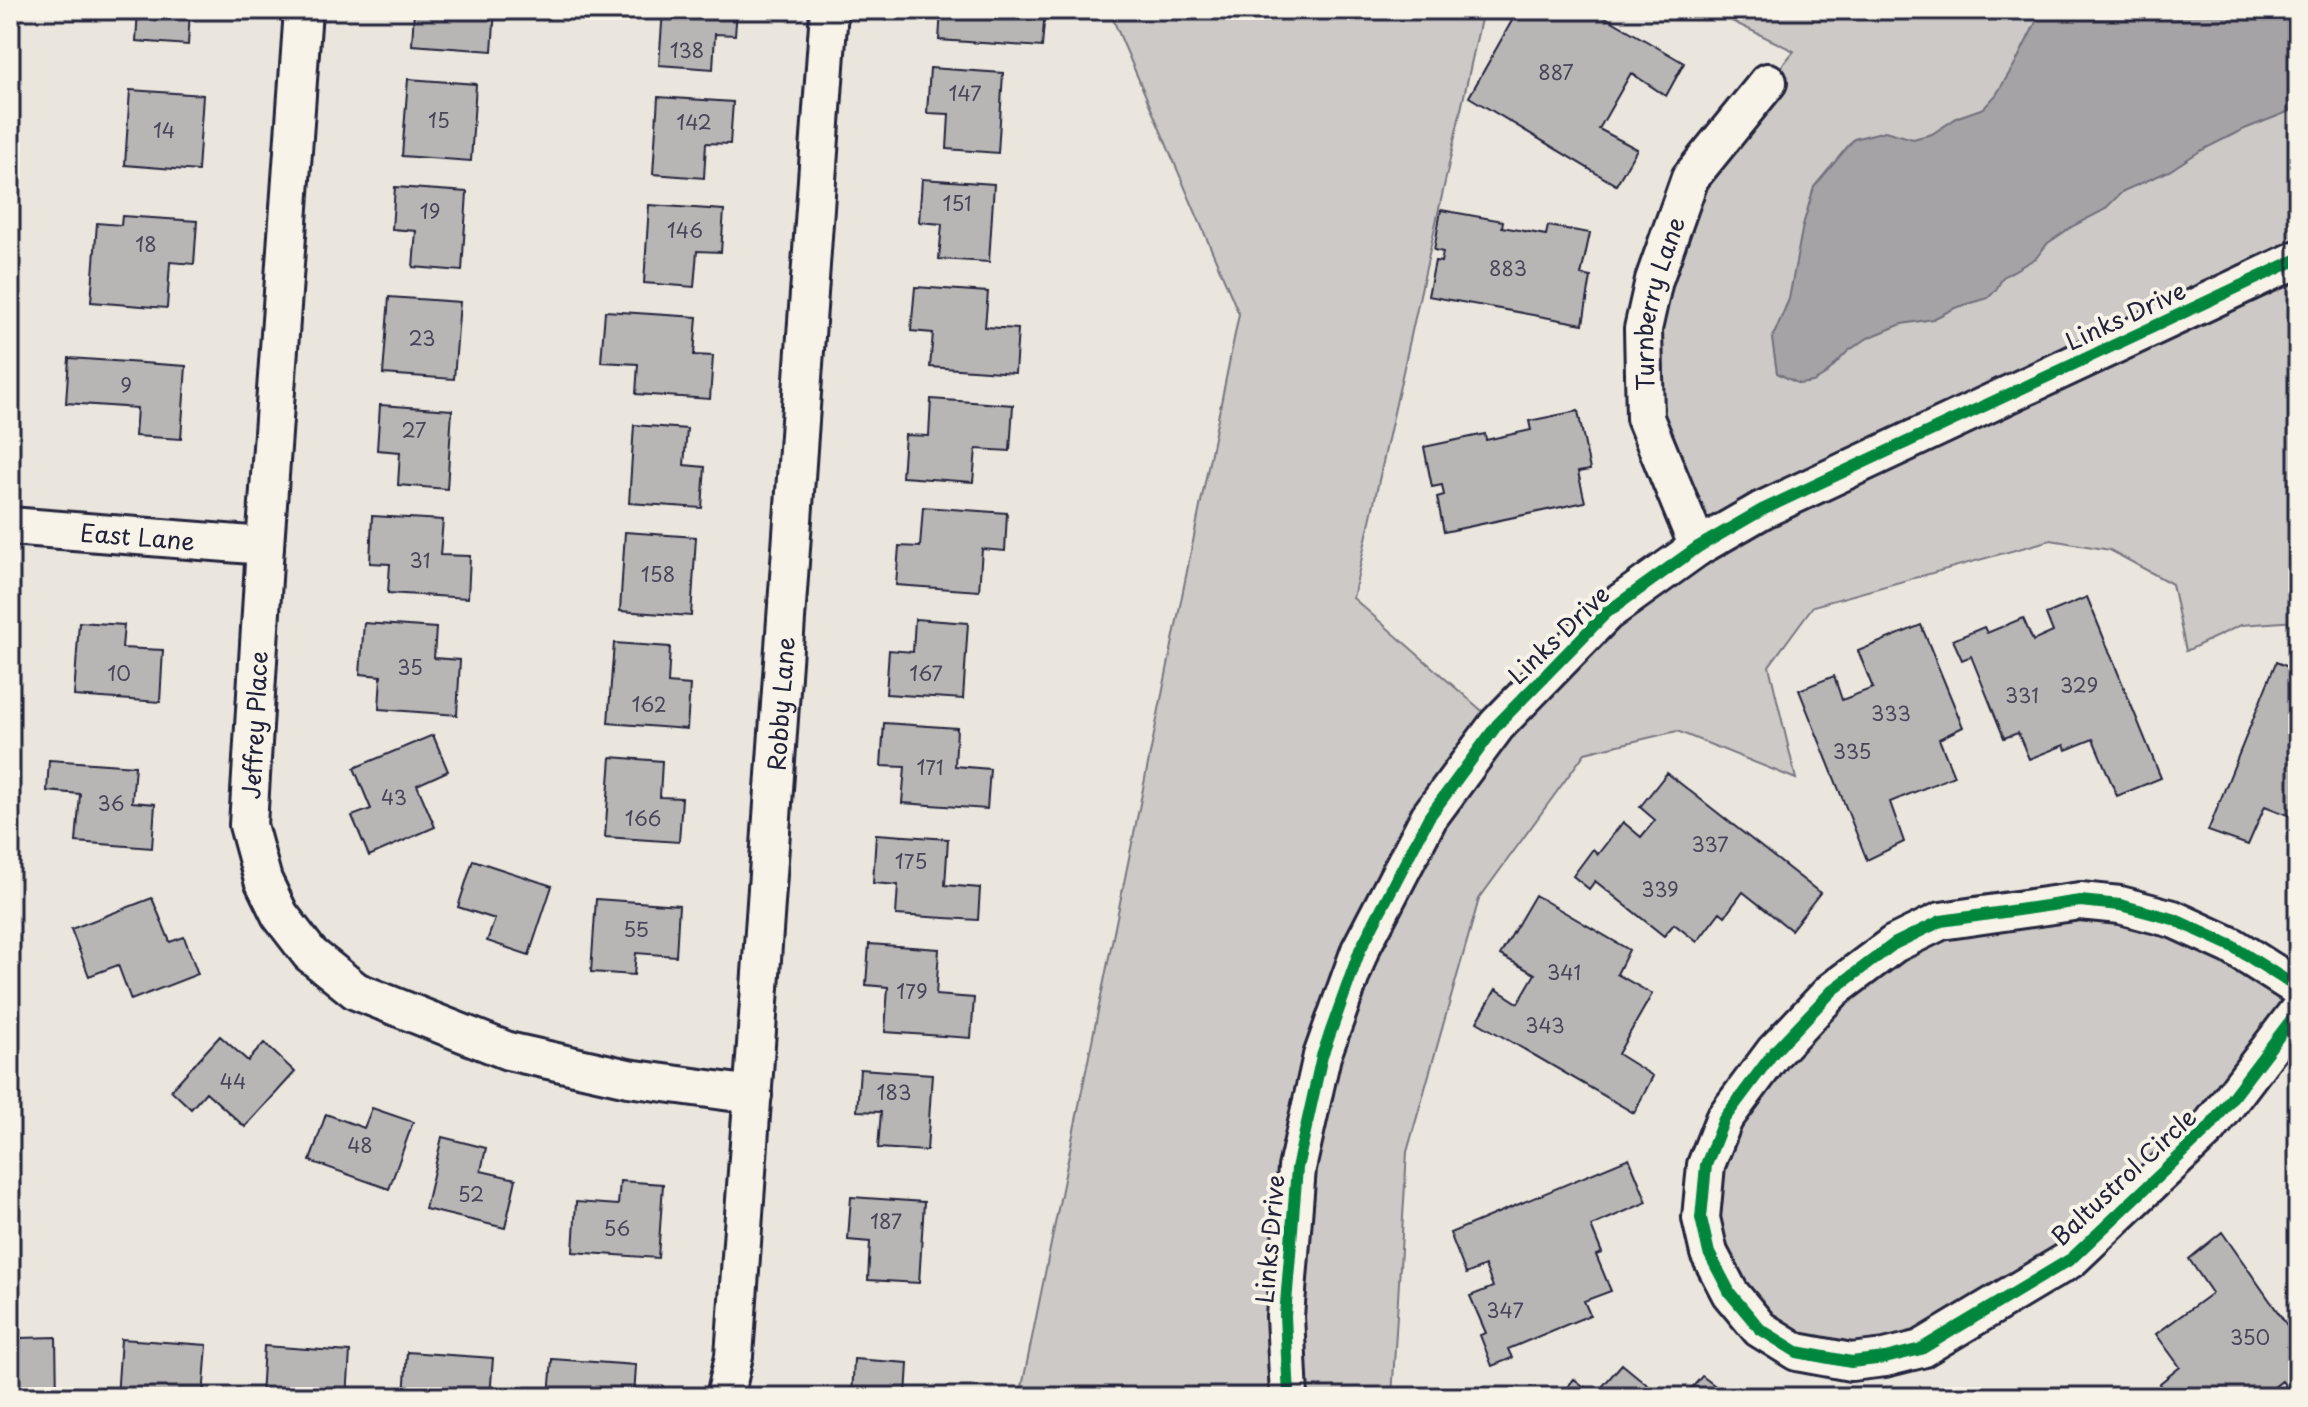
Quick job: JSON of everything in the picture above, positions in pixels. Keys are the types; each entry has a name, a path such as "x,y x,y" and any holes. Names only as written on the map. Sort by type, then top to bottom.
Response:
{"street":[{"name":"Jeffrey Place","path":"303,10 248,825 263,880 280,915 310,954 356,991 508,1051 628,1078 753,1095"},
{"name":"Robby Lane","path":"725,1397 734,1356 829,10"},
{"name":"Turnberry Lane","path":"1698,547 1645,418 1643,329 1654,280 1690,178 1768,82"},
{"name":"Links Drive","path":"1289,1397 1285,1316 1297,1168 1322,1056 1360,950 1429,817 1497,725 1606,613 1698,547 1762,510 2298,259"},
{"name":"East Lane","path":"10,526 265,546"},
{"name":"Baltustrol Circle","path":"2298,988 2232,946 2173,919 2120,905 2080,901 1941,921 1894,944 1833,990 1774,1052 1724,1119 1706,1165 1701,1218 1709,1253 1730,1293 1760,1329 1797,1352 1851,1362 1921,1349 2071,1259 2209,1128 2298,1011"}],"shaded area":[{"path":"1109,10 1483,10 1353,598 1497,724 1698,547 1645,418 1643,329 1690,178 1794,51 1709,10 2298,10 2298,621 2241,625 2186,651 2172,584 2110,550 2051,540 1813,606 1769,666 1796,779 1677,731 1585,753 1479,899 1407,1152 1392,1397 1020,1397 1239,314"},
{"path":"2042,10 2298,10 2298,108 2242,130 2169,171 2123,191 2104,210 2073,226 2048,243 2036,258 2003,277 1988,298 1955,308 1933,319 1902,324 1868,338 1813,382 1799,384 1777,373 1772,339 1789,299 1803,225 1814,187 1854,139 1885,131 1913,139 1932,134 1958,117 1984,108 1996,95 2016,62"},
{"path":"2080,901 2173,919 2298,1011 2071,1259 1851,1362 1730,1293 1706,1165 1724,1119 1894,944"}],"building":[{"path":"138,10 190,10 188,45 136,41"},
{"path":"414,10 495,10 492,51 412,45"},
{"path":"663,10 737,10 735,35 715,34 713,69 659,65"},
{"path":"941,10 1045,10 1042,47 939,40"},
{"path":"1518,10 1593,10 1684,63 1666,96 1631,73 1599,129 1637,149 1616,185 1469,97"},
{"path":"930,68 1003,73 998,153 947,149 949,114 927,113"},
{"path":"408,79 476,84 471,161 402,156"},
{"path":"130,90 203,95 198,171 125,165"},
{"path":"658,97 733,102 730,144 706,143 704,178 653,174"},
{"path":"922,179 994,184 989,262 939,259 942,224 919,222"},
{"path":"395,187 467,192 462,271 413,267 416,231 392,229"},
{"path":"649,205 724,210 721,252 697,251 694,287 644,283"},
{"path":"1441,210 1503,221 1502,227 1546,235 1548,226 1590,233 1581,275 1591,277 1583,324 1428,296 1435,261 1441,262 1443,252 1434,250"},
{"path":"122,216 197,221 194,264 170,262 167,308 91,302 97,223 121,225"},
{"path":"915,287 988,292 985,327 1018,329 1015,373 930,367 933,333 911,331"},
{"path":"389,297 460,302 454,379 383,374"},
{"path":"605,311 697,317 694,355 713,356 710,399 636,394 638,364 601,362"},
{"path":"10,350 15,350 10,388"},
{"path":"69,358 186,366 181,439 135,436 137,408 66,403"},
{"path":"931,399 1013,405 1010,451 976,449 973,482 902,477 905,435 929,436"},
{"path":"380,405 452,410 447,489 398,485 400,452 377,450"},
{"path":"1578,411 1590,470 1578,472 1585,502 1444,532 1437,497 1444,495 1442,485 1432,487 1424,447 1485,434 1486,440 1531,430 1529,421"},
{"path":"634,425 687,429 684,465 705,467 702,508 629,503"},
{"path":"923,507 1007,513 1005,551 982,549 979,591 896,585 899,546 920,547"},
{"path":"372,516 443,520 440,555 470,556 468,598 388,593 390,564 370,563"},
{"path":"625,532 696,537 691,616 620,611"},
{"path":"2087,597 2161,778 2117,796 2093,739 2066,750 2064,745 2029,759 2018,733 2004,738 1971,656 1962,660 1953,640 1984,627 1987,633 2023,618 2033,641 2053,632 2046,614"},
{"path":"915,619 968,623 963,699 886,694 889,650 913,652"},
{"path":"79,622 124,625 122,648 163,650 160,702 74,696"},
{"path":"364,623 436,628 434,658 460,660 457,715 379,709 381,676 360,674"},
{"path":"1921,625 1963,727 1939,739 1954,776 1890,802 1904,842 1867,860 1799,690 1834,676 1842,700 1873,688 1858,651"},
{"path":"614,643 670,647 668,683 690,685 687,729 608,723"},
{"path":"2276,662 2298,671 2298,819 2265,806 2248,845 2208,831"},
{"path":"884,723 957,728 955,766 990,769 987,809 902,803 905,767 881,766"},
{"path":"433,735 448,771 417,785 435,827 369,856 352,816 371,809 354,768"},
{"path":"611,757 662,761 660,797 682,798 679,842 605,837"},
{"path":"49,760 135,766 132,802 155,804 152,848 76,842 80,794 47,791"},
{"path":"1667,773 1820,893 1791,930 1743,892 1725,916 1720,912 1697,942 1674,924 1664,936 1595,881 1589,889 1573,876 1593,849 1598,854 1623,822 1641,837 1655,820 1640,807"},
{"path":"876,834 948,839 945,885 980,888 978,920 896,915 898,885 873,883"},
{"path":"473,860 552,886 529,955 487,941 495,919 458,907"},
{"path":"1535,895 1629,950 1617,974 1652,994 1618,1054 1653,1076 1634,1113 1477,1022 1496,989 1518,1003 1535,974 1500,955"},
{"path":"152,898 170,942 184,937 198,974 131,1000 118,965 89,976 71,929"},
{"path":"596,899 679,905 676,956 636,953 634,975 591,972"},
{"path":"869,944 939,949 936,995 974,998 971,1038 885,1032 888,987 866,985"},
{"path":"220,1036 248,1061 264,1043 295,1072 245,1127 206,1092 191,1109 171,1090"},
{"path":"860,1069 932,1074 927,1151 878,1148 881,1112 857,1111"},
{"path":"372,1108 413,1122 389,1189 310,1161 326,1114 364,1128"},
{"path":"442,1137 486,1148 481,1171 516,1179 505,1228 425,1209"},
{"path":"1629,1158 1647,1202 1591,1226 1602,1253 1596,1255 1611,1291 1584,1301 1590,1315 1508,1349 1512,1358 1492,1366 1480,1335 1486,1333 1470,1296 1493,1287 1485,1266 1466,1274 1450,1233"},
{"path":"620,1181 663,1184 658,1258 573,1252 576,1202 618,1205"},
{"path":"851,1197 924,1202 919,1283 868,1280 870,1242 848,1240"},
{"path":"2222,1232 2298,1341 2298,1397 2293,1397 2282,1381 2261,1397 2169,1397 2159,1384 2180,1367 2156,1334 2212,1293 2189,1259"},
{"path":"10,1307 19,1307 20,1338 56,1337 57,1397 13,1397 10,1394"},
{"path":"121,1339 207,1345 203,1397 117,1397"},
{"path":"264,1346 350,1352 347,1397 261,1397"},
{"path":"407,1352 493,1358 490,1397 404,1397"},
{"path":"552,1359 636,1365 634,1397 549,1397"},
{"path":"854,1359 908,1363 906,1397 852,1397"},
{"path":"1622,1364 1662,1397 1559,1397 1574,1379 1595,1395"},
{"path":"1702,1376 1730,1397 1684,1397"}],"cycle path":[{"path":"1289,1397 1285,1316 1297,1168 1322,1056 1360,950 1429,817 1497,725 1606,613 1698,547 1762,510 2298,259"},
{"path":"2298,988 2232,946 2173,919 2120,905 2080,901 1941,921 1894,944 1833,990 1774,1052 1724,1119 1706,1165 1701,1218 1709,1253 1730,1293 1760,1329 1797,1352 1851,1362 1921,1349 2071,1259 2209,1128 2298,1011"}]}
